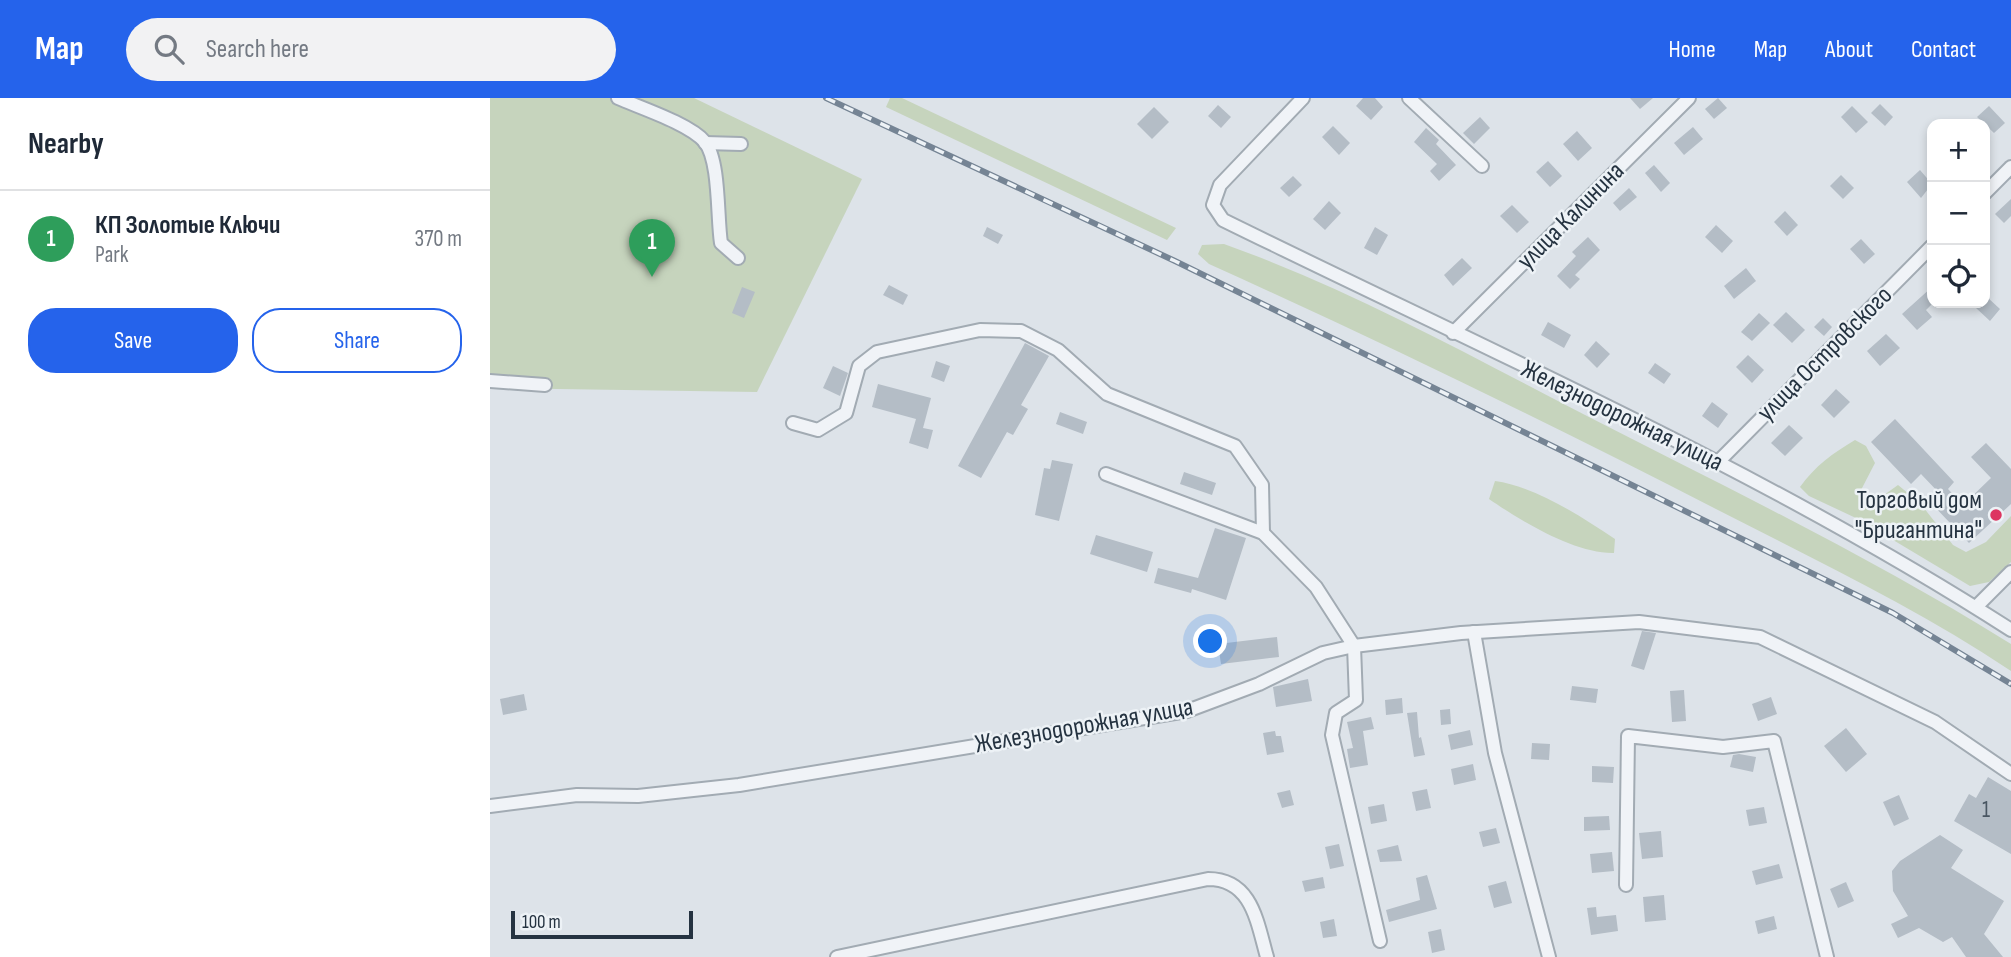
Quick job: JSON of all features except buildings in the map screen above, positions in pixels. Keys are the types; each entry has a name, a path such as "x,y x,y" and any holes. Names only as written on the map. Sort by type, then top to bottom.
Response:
{"street":[{"path":"618,98 692,131 705,143 714,175 721,243 738,258"},
{"name":"Железнодорожная улица","path":"1303,98 1220,186 1213,205 1223,220 1717,463 1855,534 2011,631"},
{"path":"1409,98 1482,166"},
{"name":"улица Калинина","path":"1453,333 1689,98"},
{"path":"705,143 741,144"},
{"path":"1990,188 2011,167"},
{"name":"улица Островского","path":"1717,463 1927,251"},
{"path":"793,424 818,430 846,413 859,366 877,352 980,330 1021,331 1058,350 1107,394 1236,446 1262,485 1263,533"},
{"path":"490,381 545,386"},
{"path":"1106,474 1263,533 1316,587 1354,646 1356,700 1336,713 1332,735 1380,941"},
{"path":"1976,607 2011,572"},
{"name":"Железнодорожная улица","path":"490,806 577,795 638,796 739,785 1187,711 1259,684 1323,653 1354,646 1474,632 1639,622 1760,637 1935,722 2011,774"},
{"path":"1474,632 1495,753 1549,957"},
{"path":"1626,885 1628,736 1723,747 1774,741 1827,957"},
{"path":"837,957 1208,879 1220,879 1231,883 1252,903 1267,957"}],"green space":[{"path":"490,98 694,98 862,179 757,392 490,388"},
{"path":"890,98 902,98 1176,228 1167,240 886,107"},
{"path":"1224,244 1317,281 1408,324 1854,554 2011,644 2011,671 1939,626 1828,566 1463,383 1209,264 1198,254 1202,245"},
{"path":"1855,440 1866,446 1875,463 1861,490 1867,498 1877,500 1898,485 1920,503 1953,545 1966,552 1986,542 2011,516 2011,562 1989,582 1970,586 1858,519 1809,496 1800,487 1806,479 1825,460"},
{"path":"1495,481 1527,489 1573,512 1615,539 1614,553 1599,552 1566,542 1517,517 1489,499"}],"railway":[{"path":"826,98 1175,261 1893,613 2011,684"}],"place":[{"name":"КП Золотые Ключи","path":"652,277"},
{"name":"Торговый дом \"Бригантина\"","path":"1996,515"}]}
